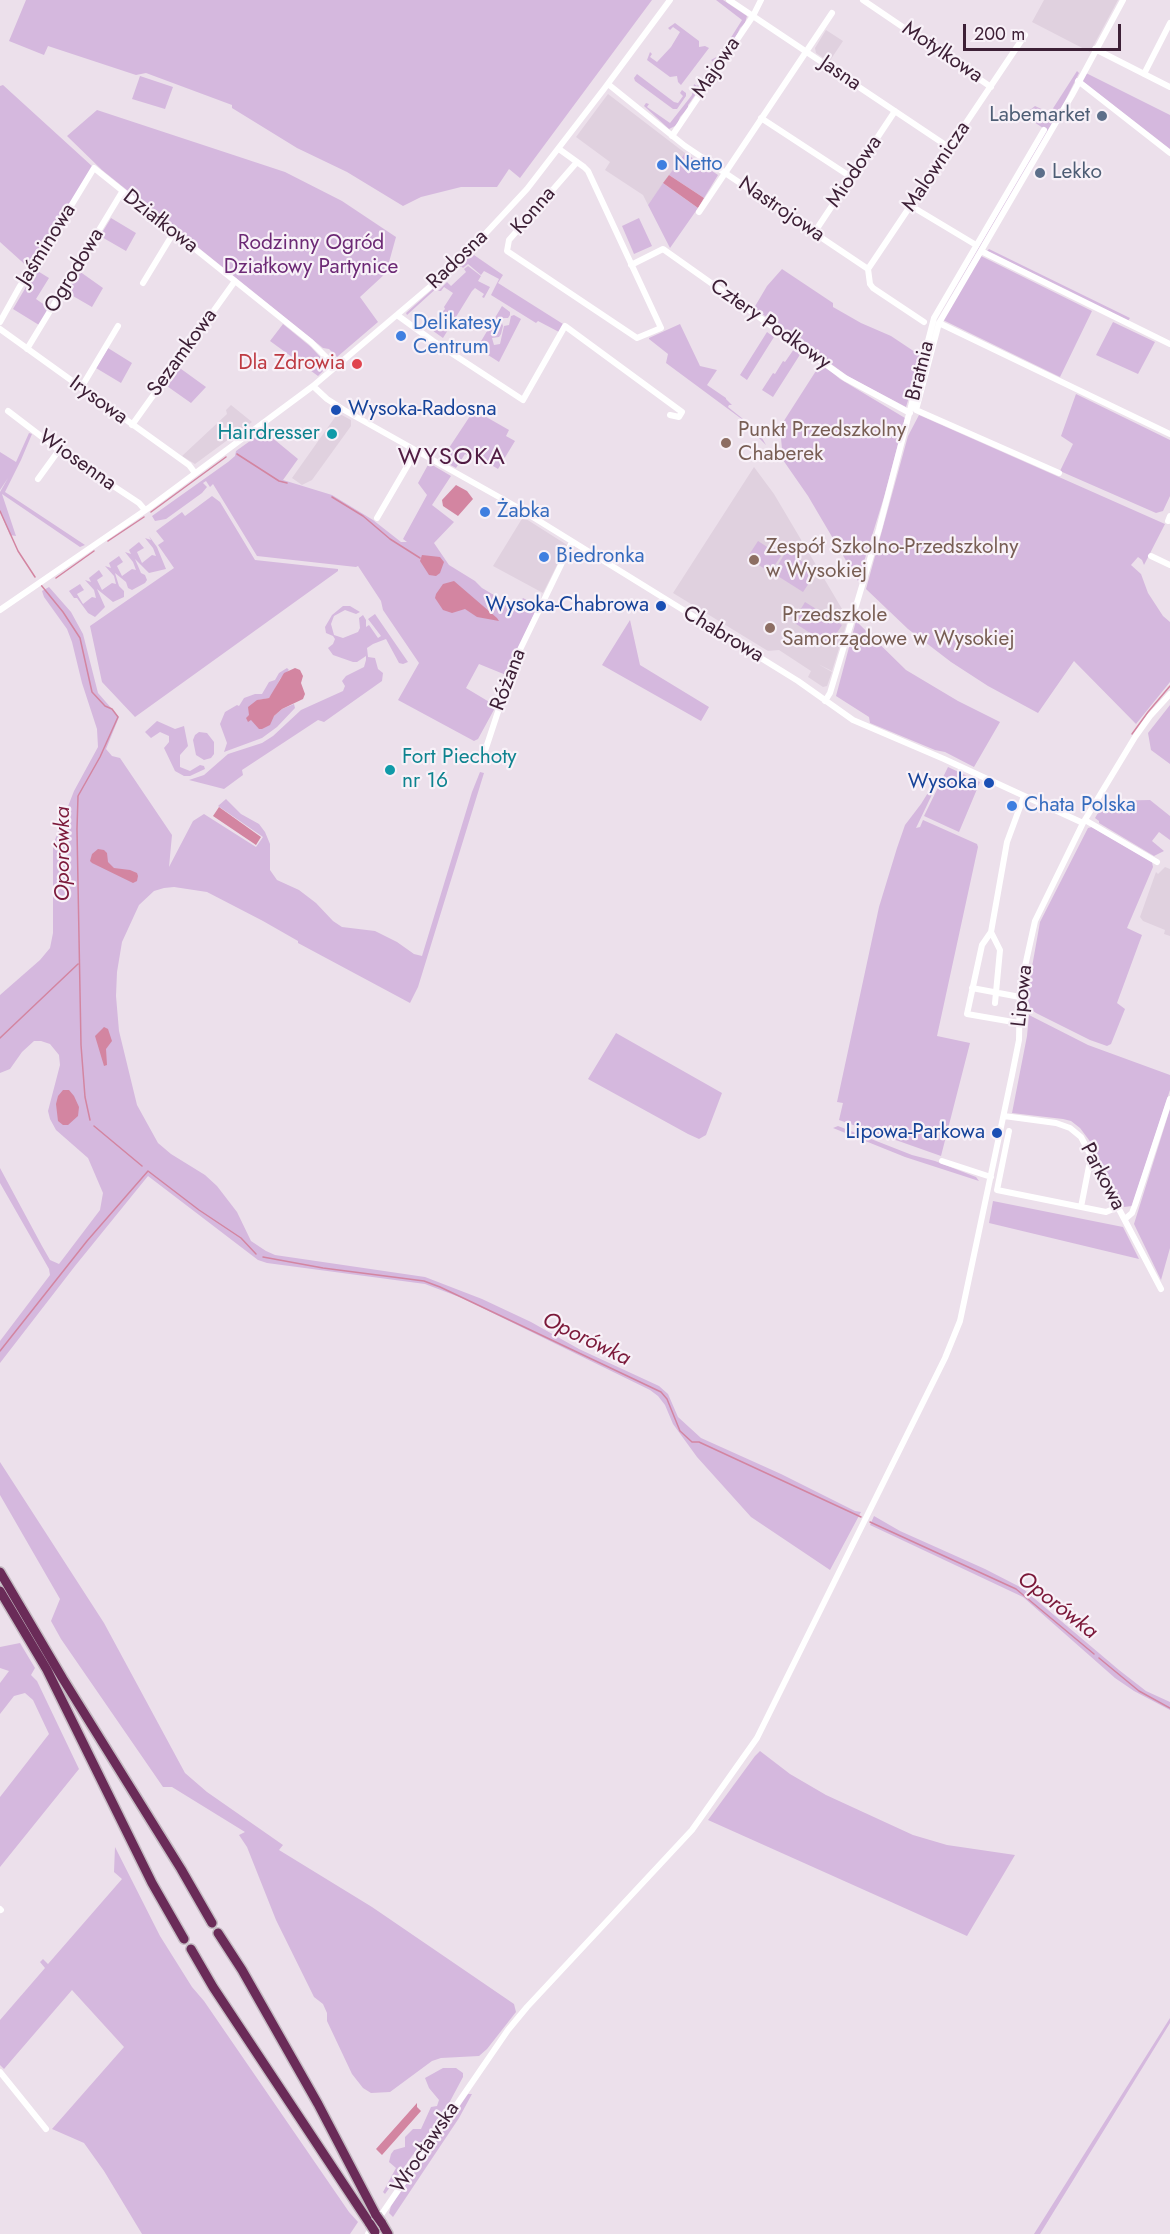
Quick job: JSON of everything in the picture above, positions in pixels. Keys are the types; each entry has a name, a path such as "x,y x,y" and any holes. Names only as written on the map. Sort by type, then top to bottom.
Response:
{"highway":[{"path":"0,1572 39,1647 47,1670 152,1883 184,1939"},
{"path":"0,1591 39,1647 182,1869 212,1923"},
{"path":"218,1933 242,1970 318,2104 375,2226"},
{"path":"191,1949 213,1987 375,2226 388,2234"}],"street":[{"name":"Radosna","path":"0,610 145,510 313,386 460,261 559,149 670,0"},
{"name":"Jasna","path":"729,0 950,148"},
{"name":"Majowa","path":"672,136 753,16 761,0"},
{"name":"Motylkowa","path":"863,0 991,87"},
{"path":"1059,474 913,412 939,323 979,248 1123,0"},
{"path":"699,212 832,13"},
{"path":"1144,74 1170,23"},
{"name":"Malownicza","path":"868,269 1025,35"},
{"path":"1095,49 1170,87"},
{"path":"1078,81 1170,153"},
{"name":"Nastrojowa","path":"608,84 672,136 868,269"},
{"name":"Miodowa","path":"814,233 896,111"},
{"path":"761,118 851,177"},
{"name":"Bratnia","path":"825,701 830,693 913,412 934,318 979,248 1044,130"},
{"path":"559,149 588,171 631,265"},
{"name":"Konna","path":"577,162 506,246 510,253 637,338 661,328 631,265"},
{"name":"Działkowa","path":"94,168 311,342 336,367"},
{"name":"Jaśminowa","path":"0,322 94,168"},
{"name":"Ogrodowa","path":"27,350 122,192"},
{"path":"911,206 979,248 1170,344"},
{"path":"143,284 174,232"},
{"name":"Cztery Podkowy","path":"631,265 663,249 845,378 913,412"},
{"path":"868,269 870,284 873,288 924,322"},
{"name":"Sezamkowa","path":"132,425 235,281"},
{"path":"398,315 433,341 523,400 565,326 682,412 679,417 670,415"},
{"path":"939,323 1170,434"},
{"path":"81,388 118,326"},
{"name":"Irysowa","path":"0,329 189,465 195,473"},
{"name":"Chabrowa","path":"313,386 344,410 515,506 790,676 844,715 1085,821 1157,862"},
{"name":"Wiosenna","path":"8,411 59,450 139,503 145,510"},
{"path":"38,479 59,450"},
{"path":"377,518 416,451"},
{"name":"Różana","path":"484,754 515,660 572,542"},
{"path":"1151,556 1170,565"},
{"name":"Lipowa","path":"991,1180 1017,1048 1022,977 1035,921 1085,821 1135,737 1170,694"},
{"path":"1019,1023 967,1014 982,945 991,932 1007,842 1024,796"},
{"path":"991,932 1000,950 995,1003"},
{"path":"972,988 1020,997"},
{"path":"1125,1219 1132,1214 1170,1099"},
{"name":"Parkowa","path":"1004,1116 1056,1123 1077,1133 1086,1145 1161,1289"},
{"path":"1009,1131 998,1190 1106,1212 1118,1207"},
{"path":"942,1161 991,1180"},
{"path":"1081,1207 1089,1166"},
{"name":"Wrocławska","path":"375,2226 508,2030 692,1830 758,1738 956,1332 991,1180"},
{"path":"0,2072 46,2129"}],"shaded area":[{"path":"1044,0 1118,0 1090,52 1032,22"},
{"path":"826,30 843,41 829,62 816,53 815,48"},
{"path":"608,94 685,153 648,205 643,195 605,170 610,162 576,137"},
{"path":"669,175 704,198 698,208 663,183"},
{"path":"231,405 252,422 195,464 182,456 227,414 226,410"},
{"path":"338,413 351,420 351,426 312,480 302,485 292,478"},
{"name":"Zespół Szkolno-Przedszkolny w Wysokiej","path":"754,467 774,494 848,619 832,671 818,664 832,672 827,686 823,687 808,677 811,671 779,650 768,651 673,593"},
{"path":"456,485 467,491 473,499 458,516 443,506 442,500"},
{"path":"523,517 567,545 543,593 493,566"},
{"path":"422,555 440,557 444,562 440,573 436,576 429,575 420,561"},
{"path":"454,581 499,621 477,617 465,609 452,613 443,610 435,598 436,594 443,584"},
{"path":"295,668 300,670 303,676 301,683 305,694 303,699 282,709 274,716 270,725 262,729 259,729 251,720 248,722 246,718 249,715 248,707 257,700 269,698 284,673"},
{"path":"219,807 261,837 256,845 213,816"},
{"path":"98,849 107,853 108,862 114,868 137,873 137,881 133,883 92,863 90,861 92,854"},
{"path":"1165,867 1170,869 1170,936 1164,934 1165,930 1143,921 1140,917 1156,872 1158,874"},
{"path":"104,1027 108,1029 112,1041 106,1049 107,1065 104,1066 95,1036"},
{"path":"63,1090 69,1090 79,1107 78,1116 68,1125 63,1125 58,1121 56,1104"},
{"path":"417,2103 421,2111 382,2155 376,2149"}],"green space":[{"path":"26,0 652,0 520,178 509,169 497,187 461,187 421,197 403,206 347,172 297,148 232,108 232,105 146,73 136,75 48,46 44,55 9,41"},
{"path":"716,0 723,0 747,16 745,23 680,117 677,125 669,129 644,106 646,103 649,104 647,107 670,123 692,95 694,84 697,86 714,63 711,60 720,55 742,20"},
{"path":"675,23 699,41 699,47 709,48 681,85 677,76 670,77 647,60 650,52 652,54 650,57 657,62 671,47 680,32 673,27 670,30 668,28"},
{"path":"1077,71 1079,73 1066,99 937,320 1046,130 1034,122 1037,116 1027,109 1030,110 1035,106 1050,113"},
{"path":"1086,73 1170,115 1170,149 1082,81"},
{"path":"637,74 674,102 678,103 683,96 680,93 682,90 686,96 677,109 673,109 635,81"},
{"path":"140,76 173,87 165,109 132,99"},
{"path":"3,85 93,167 30,269 0,242 0,86"},
{"name":"Rodzinny Ogród Działkowy Partynice","path":"97,110 285,172 342,201 396,237 386,273 360,297 378,322 337,357 329,349 323,348 102,170 67,136"},
{"path":"685,153 718,175 704,198 669,175"},
{"path":"663,183 698,208 670,248 648,205"},
{"path":"111,218 136,233 126,251 100,236"},
{"path":"639,218 652,246 634,254 622,226"},
{"path":"989,249 1130,318 1128,321 987,251"},
{"path":"474,255 503,275 498,283 563,324 559,332 538,321 536,323 491,295 499,279 484,271 481,275 468,264 463,268 461,266 407,315 406,313 470,256"},
{"path":"981,256 1092,311 1060,377 943,320"},
{"path":"468,266 481,276 478,281 490,287 484,298 482,297 484,294 475,288 472,291 443,338 429,328 445,309 453,293 444,287 438,291 447,282 451,286 466,272 464,269"},
{"path":"782,269 833,303 833,307 891,336 921,356 906,407 849,377 754,308 767,286"},
{"path":"36,270 49,278 36,299 49,308 39,325 13,309"},
{"path":"79,271 103,288 92,307 66,292"},
{"path":"502,306 510,312 510,315 501,320 503,326 501,334 499,337 492,338 494,345 500,344 504,326 509,325 511,316 514,315 521,319 499,362 477,348"},
{"path":"1113,322 1155,342 1138,374 1096,355"},
{"path":"283,324 323,360 318,365 323,371 318,376 270,341"},
{"path":"680,324 700,366 717,370 707,385 726,398 732,405 728,407 754,429 755,434 743,420 666,363 668,354 649,339"},
{"path":"767,332 774,337 747,380 740,375"},
{"path":"108,348 132,363 121,383 96,368"},
{"path":"794,349 801,353 773,397 762,390"},
{"path":"821,363 840,379 905,418 858,581 808,496 783,460 780,427"},
{"path":"177,366 206,387 191,403 164,384"},
{"path":"1076,394 1170,440 1170,496 1163,511 1156,513 1060,471 1073,444 1061,436"},
{"path":"474,410 509,430 506,436 515,441 498,469 478,457 475,460 465,454 456,468 441,460"},
{"path":"919,415 1165,524 1144,565 1138,557 1131,565 1141,574 1148,593 1163,616 1170,622 1170,682 1136,724 1074,661 1038,713 988,686 951,662 908,629 866,589 908,436"},
{"path":"264,431 298,459 283,480 332,495 373,520 401,542 407,542 403,539 427,495 418,483 429,463 451,476 432,505 454,522 434,543 449,565 482,588 516,608 523,598 538,606 506,675 479,664 466,688 496,706 478,739 474,741 398,700 419,663 383,610 381,601 358,566 257,556 213,484 210,487 206,481 203,483 207,487 202,493 166,519 155,521 152,516 228,462 235,456 236,451"},
{"path":"29,433 32,434 5,492 85,545 80,547 2,494 16,536 10,535 0,512 0,492 8,478 0,490 0,452 16,462"},
{"path":"212,496 220,502 255,560 338,569 338,571 135,717 102,682 90,626 174,568 158,545 164,541 156,531 182,512 185,516"},
{"path":"149,536 157,547 166,569 149,573 135,559 141,573 145,575 147,580 145,583 132,590 115,573 119,586 124,591 124,597 113,602 97,589 105,607 95,617 88,613 69,591 80,584 84,590 77,594 83,604 92,597 96,598 94,590 85,580 91,582 89,578 99,570 103,576 97,580 102,590 112,583 116,584 114,576 105,566 111,568 109,563 119,556 123,562 117,566 122,576 132,569 136,570 125,552 131,554 129,550 139,542 144,548 137,552 142,563 152,555 156,556 145,538 151,540"},
{"path":"758,541 781,556 770,572 747,558"},
{"path":"790,545 798,559 817,571 803,592 773,573"},
{"path":"49,587 71,612 83,634 98,693 119,717 106,749 112,756 120,758 172,835 169,867 193,821 204,814 256,847 263,837 218,806 226,799 241,814 259,824 265,832 270,844 270,870 277,880 299,890 342,927 375,931 414,954 422,956 472,792 480,772 484,773 418,987 410,1003 207,892 174,887 164,888 154,891 139,905 122,942 116,996 119,1031 137,1105 158,1143 205,1175 217,1186 237,1212 251,1241 266,1251 275,1255 425,1277 482,1299 531,1322 579,1349 659,1386 668,1394 678,1417 701,1438 861,1512 830,1570 751,1517 697,1457 673,1424 665,1405 650,1390 462,1298 425,1284 258,1260 148,1176 0,1363 0,1341 50,1275 49,1269 0,1183 0,1168 50,1260 59,1264 100,1210 103,1193 88,1158 56,1130 50,1119 48,1111 60,1065 59,1055 50,1044 34,1041 22,1052 10,1069 0,1073 0,995 40,960 50,948 53,933 53,845 74,791 98,747 97,729 72,642 67,629 42,591"},
{"path":"805,602 842,625 829,645 793,622"},
{"path":"343,606 350,606 360,612 356,614 345,610 334,616 331,624 334,635 343,638 358,632 359,618 363,615 366,627 369,625 378,638 381,636 368,619 375,614 408,662 399,663 386,639 373,644 367,648 368,657 375,658 378,669 383,673 382,681 324,722 318,720 242,770 243,775 224,789 189,780 204,775 228,754 262,743 301,710 343,691 345,686 342,681 346,676 364,667 366,656 353,662 333,655 328,648 335,639 326,633 325,627 332,615"},
{"path":"630,620 640,665 709,707 701,721 602,665"},
{"path":"856,621 906,670 958,701 1000,722 974,767 945,752 870,723 869,717 836,696"},
{"path":"287,668 289,670 280,679 272,695 259,700 251,720 274,716 282,709 294,704 295,708 277,727 262,738 224,752 227,743 220,724 225,712 239,706 244,698 262,694 269,682 275,680 279,673"},
{"path":"1170,705 1170,764 1151,750 1148,733"},
{"path":"157,721 175,729 184,726 188,746 180,755 180,767 190,771 200,765 205,769 190,776 184,776 175,771 164,748 169,742 169,736 160,732 151,738 145,732"},
{"path":"199,732 207,733 214,742 214,754 211,758 204,760 196,755 193,740"},
{"path":"948,767 980,782 959,832 924,816"},
{"path":"938,782 916,828 920,827 923,820 977,844 978,847 937,1036 970,1043 941,1156 839,1120 843,1103 837,1102 879,907 897,848 905,825 934,783"},
{"path":"1150,800 1170,816 1170,840 1159,832 1152,841 1164,851 1154,856 1099,823 1095,818 1105,801"},
{"path":"1092,827 1152,862 1153,867 1127,928 1142,935 1117,1003 1125,1009 1111,1044 1107,1046 1036,1013 1030,1009 1027,995 1040,922 1088,828"},
{"path":"1029,1015 1088,1045 1170,1075 1170,1090 1132,1206 1124,1207 1089,1140 1071,1121 1012,1113"},
{"path":"616,1033 722,1093 706,1135 699,1139 688,1134 588,1079"},
{"path":"1170,1109 1170,1248 1161,1280 1134,1224"},
{"path":"838,1126 912,1155 935,1161 976,1177 979,1181 905,1157 833,1128"},
{"path":"993,1201 1123,1227 1139,1259 989,1223"},
{"path":"0,1462 104,1623 185,1773 207,1792 283,1845 279,1850 372,1907 514,2004 516,2012 479,2056 441,2058 432,2061 390,2092 371,2093 363,2088 352,2074 327,2021 327,2013 323,2004 314,1997 276,1920 247,1847 239,1835 245,1832 172,1787 163,1787 61,1639 51,1621 60,1599 0,1495"},
{"path":"874,1516 900,1531 1022,1588 1146,1691 1170,1702 1170,1710 1115,1678 1023,1597 870,1525"},
{"path":"20,1643 35,1668 31,1675 37,1681 79,1769 0,1867 0,1797 49,1734 33,1700 25,1693 14,1696 0,1714 0,1683 9,1671 0,1668 0,1647"},
{"path":"760,1751 790,1774 826,1795 913,1835 947,1845 1015,1855 967,1936 708,1820"},
{"path":"115,1847 160,1936 192,1987 358,2222 350,2234 142,2234 104,2171 84,2143 52,2129 124,2047 72,1990 4,2069 0,2065 0,2020 45,1968 40,1962 43,1959 48,1964 122,1879 114,1872"},
{"path":"1170,2018 1170,2023 1040,2234 1034,2234"},
{"path":"443,2068 456,2068 463,2073 463,2077 447,2107 385,2194 383,2192 396,2168 389,2162 391,2154 394,2150 405,2147 405,2137 413,2129 421,2129 431,2107 437,2106 439,2100 429,2088 425,2078"},
{"path":"468,2094 472,2094 459,2118 393,2217 389,2213 391,2206"}],"waterway":[{"path":"237,454 279,481 287,483"},
{"path":"151,512 226,457"},
{"path":"332,497 363,516 390,539 420,558"},
{"name":"Oporówka","path":"0,511 18,551 35,577"},
{"path":"108,541 144,517"},
{"path":"56,578 94,551"},
{"name":"Oporówka","path":"41,585 80,638 92,692 118,717 100,757 78,796 81,1045 85,1097 90,1120"},
{"path":"1132,734 1170,686"},
{"path":"0,1038 78,964"},
{"name":"Oporówka","path":"94,1126 142,1166"},
{"path":"0,1351 87,1241 148,1171 199,1210 241,1238 256,1254"},
{"name":"Oporówka","path":"263,1257 323,1268 424,1281 440,1287 661,1392 667,1399 680,1431 692,1442 699,1442 861,1517"},
{"name":"Oporówka","path":"870,1522 1016,1589 1094,1654"},
{"name":"Oporówka","path":"1099,1658 1139,1691 1170,1708"}],"place":[{"name":"Labemarket","path":"1102,116"},
{"name":"Netto","path":"662,165"},
{"name":"Lekko","path":"1040,173"},
{"name":"Delikatesy Centrum","path":"401,336"},
{"name":"Dla Zdrowia","path":"357,364"},
{"name":"Wysoka-Radosna","path":"336,410"},
{"name":"Hairdresser","path":"332,434"},
{"name":"Punkt Przedszkolny Chaberek","path":"726,443"},
{"name":"Żabka","path":"485,512"},
{"name":"Biedronka","path":"544,557"},
{"name":"Zespół Szkolno-Przedszkolny w Wysokiej","path":"754,560"},
{"name":"Wysoka-Chabrowa","path":"661,606"},
{"name":"Przedszkole Samorządowe w Wysokiej","path":"770,628"},
{"name":"Fort Piechoty nr 16","path":"390,770"},
{"name":"Wysoka","path":"989,783"},
{"name":"Chata Polska","path":"1012,806"},
{"name":"Lipowa-Parkowa","path":"997,1133"}],"district":[{"name":"WYSOKA","path":"452,458"}]}
